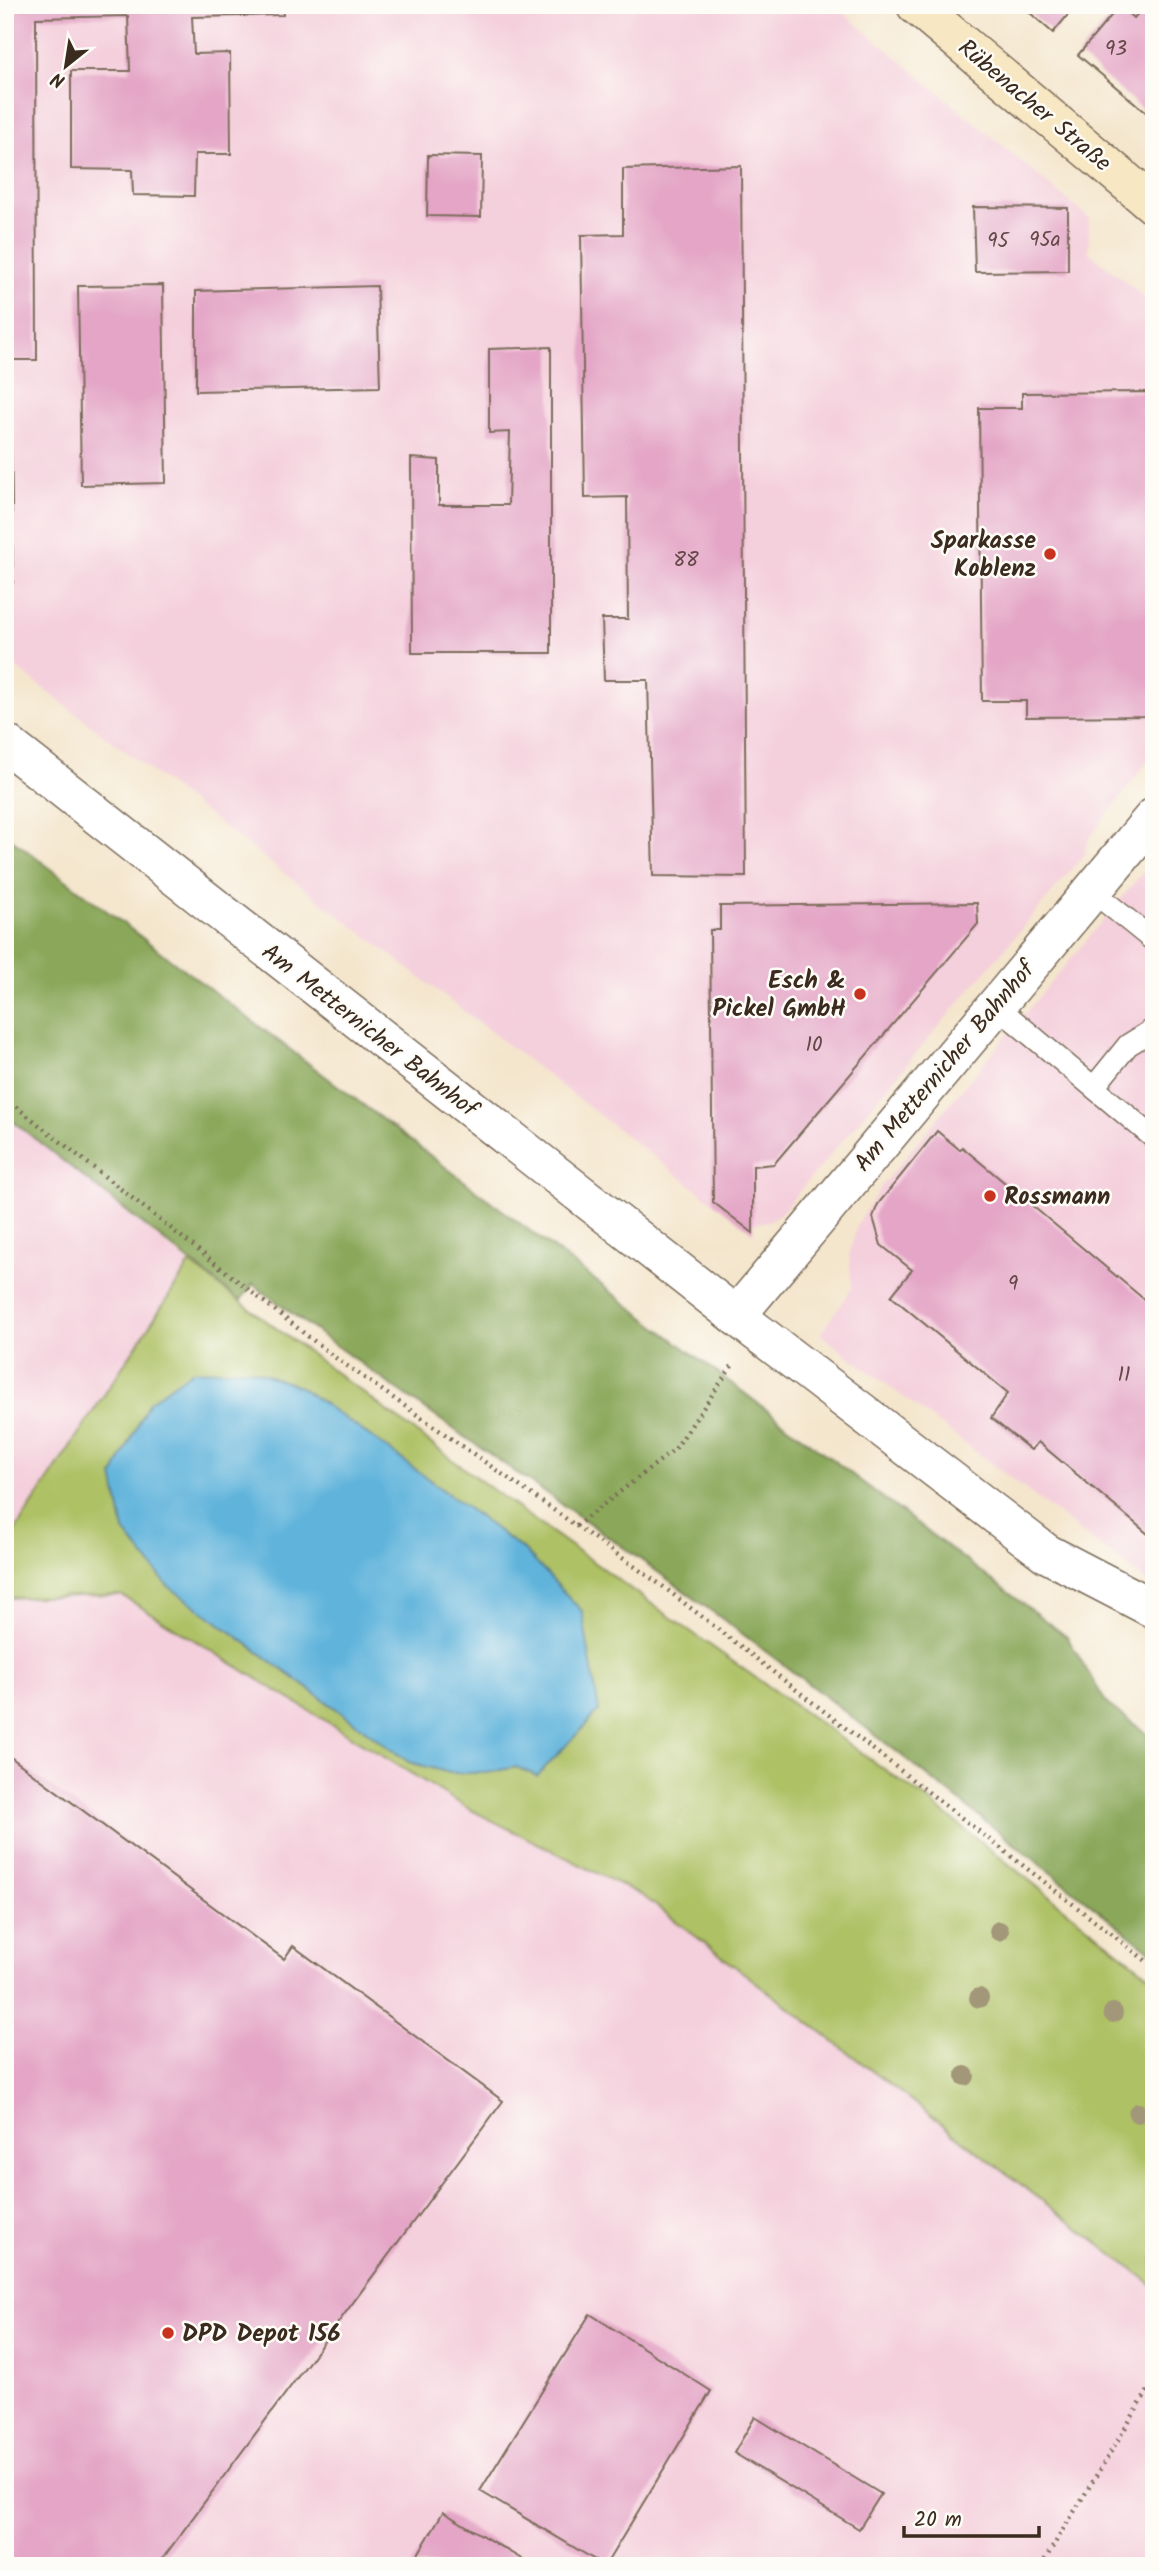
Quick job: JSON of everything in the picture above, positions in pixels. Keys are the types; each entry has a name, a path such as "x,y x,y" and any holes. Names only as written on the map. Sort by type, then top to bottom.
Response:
{"main road":[{"name":"Rübenacher Straße","path":"916,5 1154,205"}],"street":[{"name":"Am Metternicher Bahnhof","path":"5,743 736,1316 1046,1553 1154,1609"},
{"name":"Am Metternicher Bahnhof","path":"736,1316 994,1004 1154,817"}],"lane":[{"path":"1091,890 1154,941"},
{"path":"994,1004 1154,1138"},
{"path":"1094,1087 1128,1045 1154,1029"}],"path":[{"path":"5,1098 333,1356 704,1618 1154,1967"},
{"path":"576,1526 674,1448 732,1369 736,1316"},
{"path":"1041,2566 1154,2381"}],"shaded area":[{"path":"5,5 834,5 1089,218 1089,252 1154,305 1154,753 1089,839 1083,856 781,1213 769,1221 752,1224 753,1233 5,659"},
{"path":"1154,859 1154,1587 820,1334 852,1288 849,1256 857,1225 882,1185"},
{"path":"5,1115 190,1264 5,1546"},
{"path":"121,1595 469,1809 643,1896 1154,2286 1154,2566 5,2566 5,1598"}],"green space":[{"path":"5,834 1067,1637 1107,1704 1154,1739 1154,1954 725,1621 354,1359 253,1284 240,1301 5,1115"},
{"path":"190,1264 520,1510 929,1801 1154,1979 1154,2286 643,1896 469,1809 121,1595 5,1598 5,1546","holes":["250,1369 300,1387 526,1552 516,1767 487,1772 462,1772 409,1762 167,1585"]}],"water":[{"path":"250,1369 300,1387 388,1449 526,1552 582,1611 599,1711 537,1776 516,1767 487,1773 450,1773 409,1762 167,1585 124,1531 113,1476 149,1402 192,1371"}],"building":[{"path":"5,5 283,5 283,15 192,17 194,54 230,53 231,154 195,154 194,196 133,195 132,170 71,169 71,71 130,71 128,16 36,18 37,360 10,360 13,583 5,583"},
{"path":"1021,5 1076,5 1053,33"},
{"path":"1120,5 1134,18 1145,5 1154,5 1154,119 1078,55"},
{"path":"428,155 482,156 481,217 427,216"},
{"path":"741,166 746,877 653,876 648,680 604,680 602,619 628,619 627,497 585,498 581,235 623,234 623,169"},
{"path":"973,207 1068,208 1068,271 975,272"},
{"path":"163,285 166,483 81,485 78,286"},
{"path":"377,286 380,387 196,391 196,291"},
{"path":"551,347 551,653 412,653 411,458 439,460 439,505 508,505 510,432 489,433 489,349"},
{"name":"Sparkasse Koblenz","path":"1151,392 1154,716 1026,717 1026,701 982,701 979,408 1022,408 1022,393"},
{"path":"977,903 978,924 774,1164 753,1166 753,1233 713,1202 710,930 720,930 720,906"},
{"path":"937,1131 960,1150 962,1147 1152,1306 1154,1304 1154,1539 1038,1442 1031,1450 991,1418 1008,1393 891,1296 912,1270 881,1245 873,1217 878,1204"},
{"name":"DPD Depot 156","path":"5,1753 284,1959 293,1946 503,2101 157,2566 5,2566"},
{"path":"590,2314 711,2391 605,2566 480,2491"},
{"path":"755,2417 881,2494 859,2529 734,2453"},
{"path":"443,2512 533,2566 411,2566"}],"place":[{"name":"Sparkasse Koblenz","path":"1050,554"},
{"name":"Esch & Pickel GmbH","path":"860,994"},
{"name":"Rossmann","path":"990,1196"},
{"name":"DPD Depot 156","path":"168,2333"}]}
